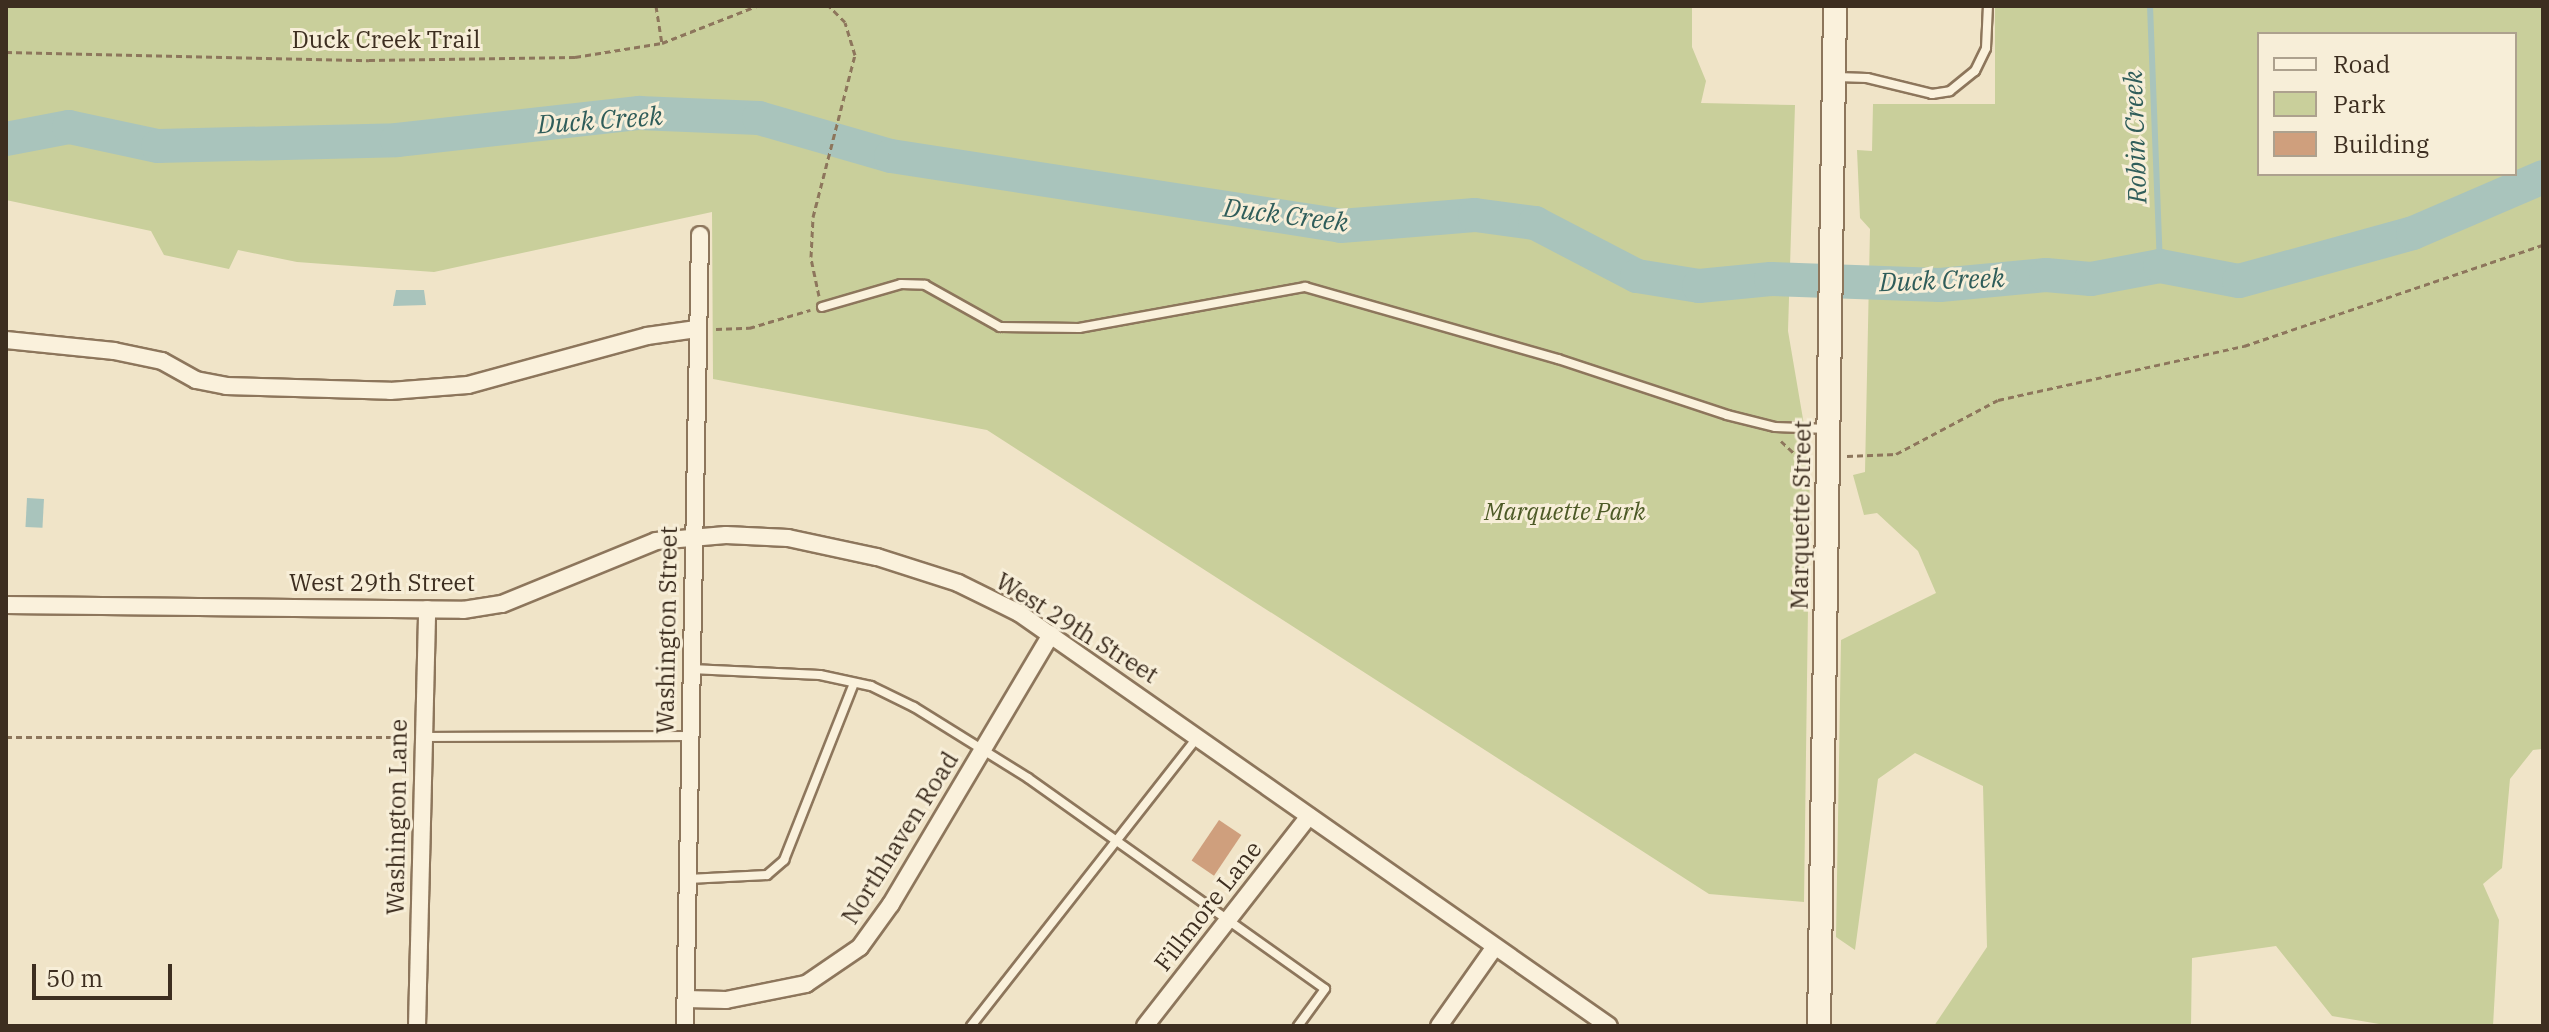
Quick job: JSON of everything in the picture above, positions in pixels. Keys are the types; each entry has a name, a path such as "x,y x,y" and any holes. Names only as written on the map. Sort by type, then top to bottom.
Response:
{"main road":[{"name":"Marquette Street","path":"1819,1026 1835,6"}],"street":[{"name":"Washington Street","path":"685,1026 700,235"},
{"path":"6,340 114,351 162,361 196,380 226,386 390,391 468,385 647,336 697,329"},
{"name":"West 29th Street","path":"6,605 427,609 502,604 656,541 693,538 788,538 877,557 958,583 1051,634 1609,1026"},
{"name":"Washington Lane","path":"417,1026 427,609"},
{"name":"Northhaven Road","path":"686,999 726,1000 806,984 841,962 891,904 1051,634"},
{"name":"Fillmore Lane","path":"1145,1026 1309,816"},
{"path":"1439,1026 1494,948"}],"lane":[{"path":"1834,77 1867,78 1932,94 1950,91 1975,71 1986,48 1988,6"},
{"path":"822,307 901,284 925,285 1000,327 1079,328 1305,287 1338,293 1775,427 1828,429"},
{"path":"691,669 820,675 854,683 914,707 1116,838 1230,917 1325,989 1298,1026"},
{"path":"688,879 767,875 784,860 854,683"},
{"path":"422,737 690,736"},
{"path":"971,1026 1198,736"}],"path":[{"path":"656,6 662,43"},
{"name":"Duck Creek Trail","path":"6,52 369,60 575,57 662,43 757,6"},
{"path":"697,329 749,328 822,307 811,257 820,180 841,115 855,55 845,22 829,6"},
{"path":"1775,427 1777,438 1796,455 1896,454 1998,400 2244,346 2543,245"},
{"path":"6,737 422,737"}],"green space":[{"name":"Marquette Park","path":"6,6 1692,6 1692,47 1706,81 1701,103 1795,105 1788,331 1810,460 1804,902 1709,894 987,430 713,379 712,212 434,272 297,262 238,250 229,269 164,255 151,231 6,200"},
{"path":"1995,6 2543,6 2543,749 2533,750 2510,779 2502,868 2483,884 2499,920 2493,1026 2391,1026 2332,1016 2276,946 2192,958 2191,1026 1934,1026 1987,947 1983,786 1915,753 1878,779 1855,950 1836,937 1841,640 1936,593 1918,551 1877,513 1864,515 1853,475 1865,472 1870,229 1860,218 1857,150 1872,151 1873,104 1995,104"}],"water":[{"path":"396,290 424,290 426,305 393,306"},
{"path":"27,498 44,499 42,528 25,527"}],"building":[{"path":"1219,820 1241,835 1214,876 1192,861"}],"waterway":[{"name":"Robin Creek","path":"2150,6 2160,266"},
{"name":"Duck Creek","path":"6,139 69,127 158,146 397,140 639,113 759,118 891,156 1341,226 1475,215 1535,223 1637,276 1699,286 1771,279 1940,285 2046,275 2091,279 2160,266 2239,281 2413,233 2543,177"}]}
